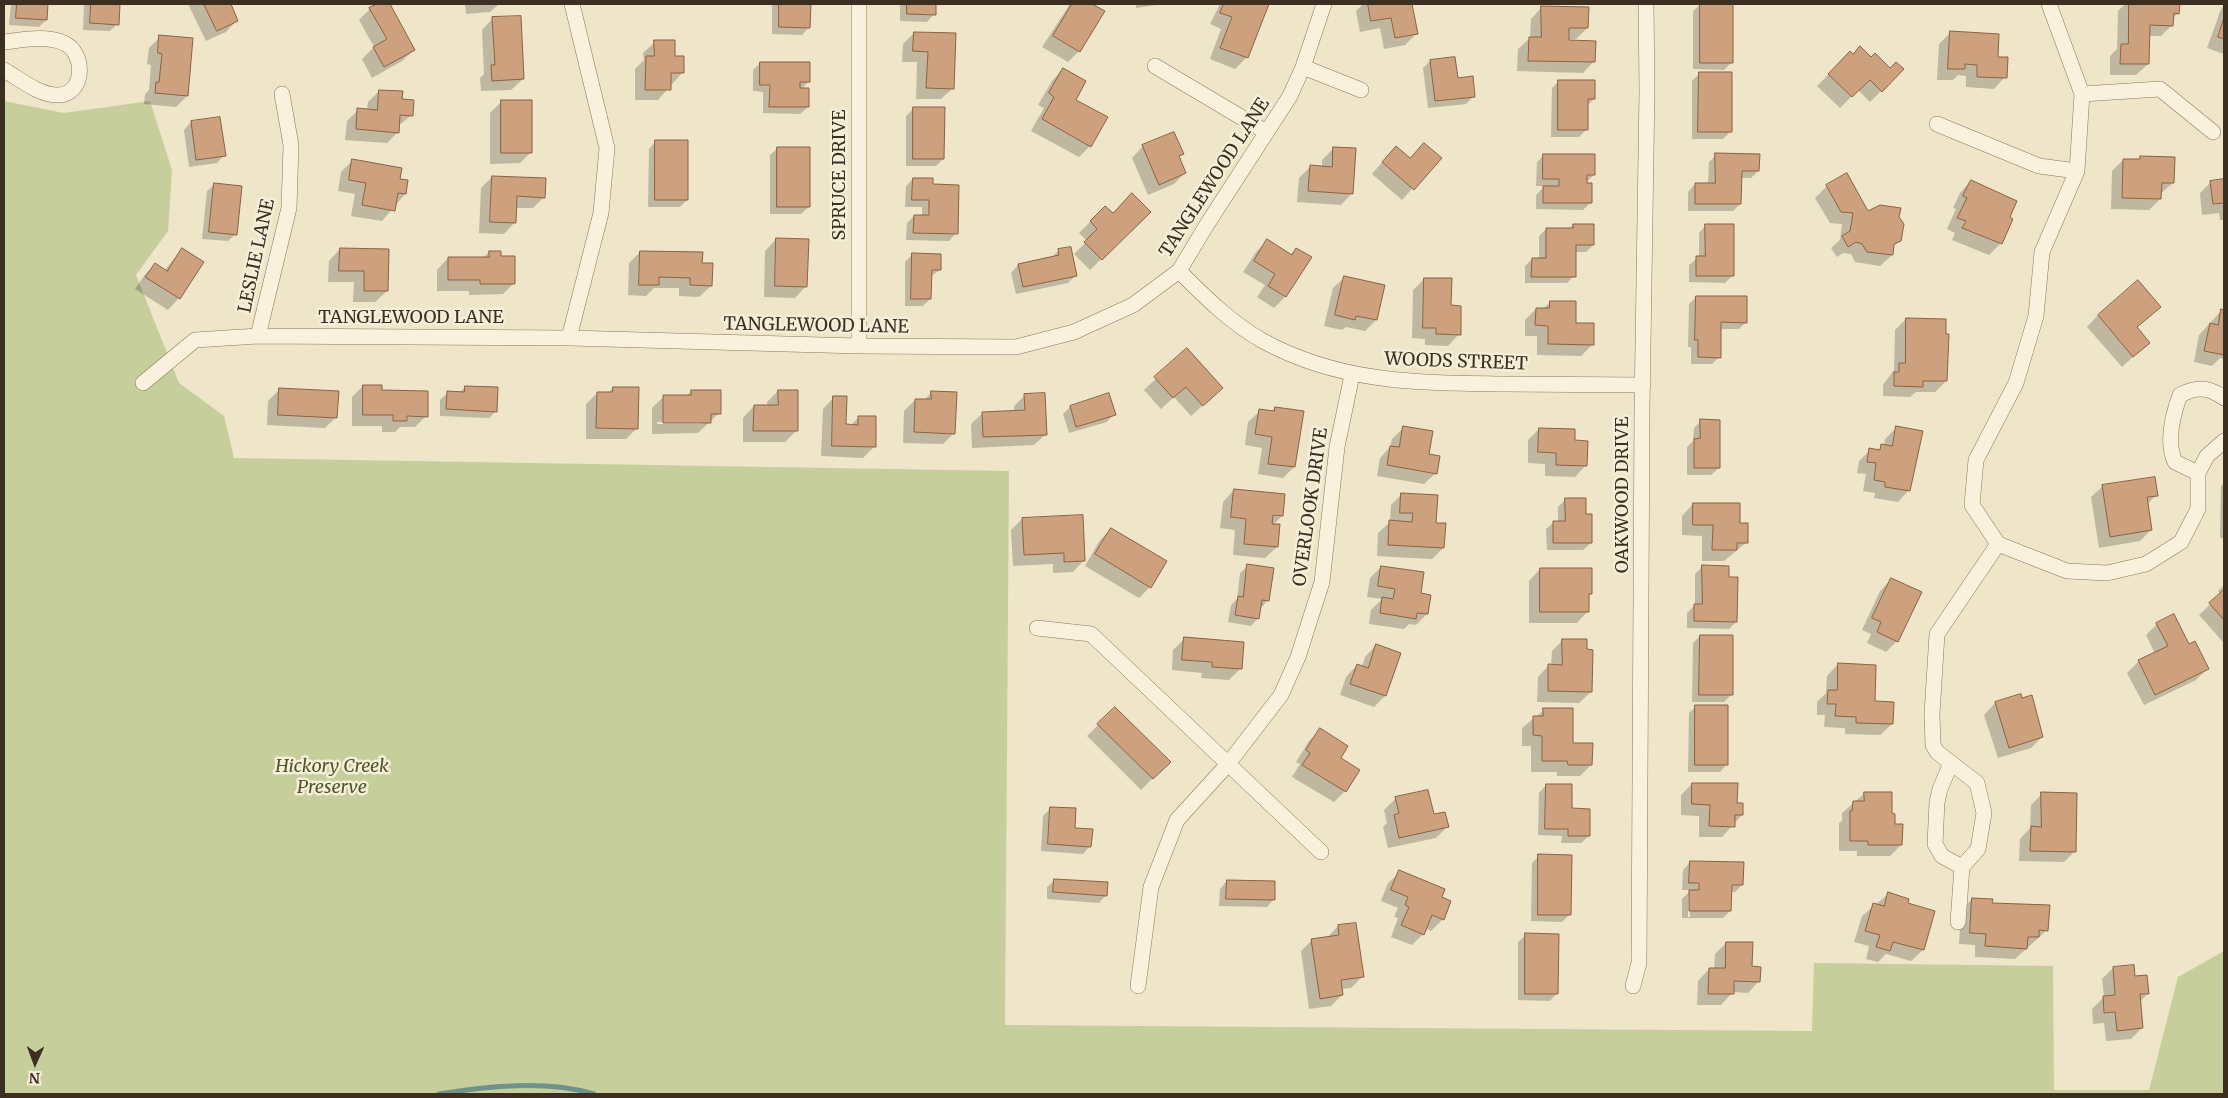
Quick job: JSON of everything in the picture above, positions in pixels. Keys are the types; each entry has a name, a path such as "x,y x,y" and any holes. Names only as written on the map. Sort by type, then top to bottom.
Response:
{"street":[{"path":"569,338 601,213 607,148 572,4"},
{"name":"SPRUCE DRIVE","path":"859,4 859,346"},
{"name":"TANGLEWOOD LANE","path":"143,383 195,340 258,336 569,338 859,346 1016,347 1074,332 1133,305 1179,271 1290,96 1324,4"},
{"name":"OAKWOOD DRIVE","path":"1633,986 1639,963 1647,90 1646,4"},
{"path":"2049,4 2082,94 2077,171 2042,252 2036,316 2016,383 1976,460 1972,505 1998,544 2067,571 2107,573 2146,564 2181,542 2198,509 2198,473 2207,456 2224,441"},
{"path":"4,42 39,38 65,44 76,54 80,66 78,80 73,88 61,95 43,93 4,70"},
{"path":"1155,66 1266,132"},
{"path":"1302,67 1361,90"},
{"path":"2082,94 2160,90 2213,132"},
{"name":"LESLIE LANE","path":"258,336 289,208 291,145 282,94"},
{"path":"1937,124 2039,166 2077,171"},
{"name":"WOODS STREET","path":"1179,271 1216,308 1263,341 1308,360 1352,375 1421,383 1643,385"},
{"name":"OVERLOOK DRIVE","path":"1138,986 1151,887 1177,820 1228,764 1281,695 1304,638 1322,582 1337,448 1352,375"},
{"path":"2198,473 2175,462 2170,453 2176,407 2180,394 2193,388 2209,388 2224,398"},
{"path":"1958,922 1962,867 1978,849 1984,812 1976,783 1937,752 1933,745 1932,714 1937,634 1998,544"},
{"path":"1037,628 1091,634 1321,852"},
{"path":"1951,763 1940,789 1937,802 1935,844 1942,856 1962,867"}],"green space":[{"name":"Hickory Creek Preserve","path":"4,101 64,113 150,101 172,170 168,231 136,275 179,383 224,416 234,458 1009,471 1005,1025 1812,1031 1814,963 2053,966 2054,1090 2149,1090 2178,977 2224,951 2224,1094 4,1094"}],"building":[{"path":"17,4 48,4 47,20 16,18"},
{"path":"91,4 120,4 119,25 90,23"},
{"path":"204,4 231,4 238,21 217,31"},
{"path":"377,4 390,4 415,50 384,67 373,47 387,39 369,8"},
{"path":"779,4 811,4 810,28 779,27"},
{"path":"907,4 936,4 936,15 907,14"},
{"path":"1072,4 1092,4 1105,11 1080,52 1053,36"},
{"path":"1224,4 1269,4 1248,58 1220,48 1232,17 1220,13"},
{"path":"1368,4 1412,4 1418,34 1395,38 1391,18 1371,21"},
{"path":"1700,4 1733,4 1733,63 1700,63"},
{"path":"2129,4 2180,4 2179,14 2174,13 2173,26 2150,25 2149,64 2120,64 2121,44 2128,44"},
{"path":"1541,6 1589,7 1588,28 1569,28 1569,40 1596,41 1595,62 1528,61 1529,37 1541,37"},
{"path":"521,16 524,79 492,81 491,65 495,65 492,17"},
{"path":"2224,18 2224,39 2218,37"},
{"path":"1950,31 1999,34 1998,57 2008,57 2007,78 1977,77 1977,65 1965,64 1965,69 1948,69"},
{"path":"914,32 956,33 954,89 926,88 928,52 913,51"},
{"path":"159,35 193,38 188,96 155,93 156,82 159,82 162,54 158,53"},
{"path":"654,40 675,40 675,56 684,56 684,73 671,73 671,90 645,90 646,56 654,56"},
{"path":"1860,46 1871,57 1875,53 1890,68 1896,62 1904,69 1882,92 1870,80 1852,97 1828,74 1850,51 1853,54"},
{"path":"1455,57 1458,78 1473,76 1475,97 1435,101 1430,60"},
{"path":"760,62 810,62 810,82 800,82 800,88 809,88 809,107 769,107 770,85 760,85"},
{"path":"1063,68 1086,81 1076,100 1108,117 1091,147 1042,119 1054,97 1049,93"},
{"path":"1699,72 1732,72 1732,132 1698,132"},
{"path":"1558,80 1595,80 1595,99 1588,99 1588,130 1558,130"},
{"path":"379,90 403,91 402,99 414,100 413,116 400,115 399,133 356,129 357,108 377,110"},
{"path":"501,100 532,100 532,153 501,153"},
{"path":"913,107 945,107 944,159 913,159"},
{"path":"220,117 226,156 196,160 191,121"},
{"path":"1174,132 1184,154 1179,156 1186,173 1159,185 1142,145"},
{"path":"655,140 688,140 688,200 655,200"},
{"path":"1424,143 1442,158 1414,190 1382,162 1396,146 1410,158"},
{"path":"777,147 810,147 810,207 777,207"},
{"path":"1333,147 1356,148 1353,194 1308,191 1310,165 1332,167"},
{"path":"1715,153 1760,154 1759,171 1742,171 1741,204 1695,204 1695,183 1715,183"},
{"path":"1543,154 1595,154 1595,175 1587,175 1587,183 1592,183 1592,203 1543,203 1543,186 1559,186 1559,179 1543,179"},
{"path":"2140,156 2175,157 2174,183 2162,183 2161,199 2122,198 2123,159 2140,159"},
{"path":"352,159 402,168 400,179 408,180 406,194 398,193 395,211 362,205 366,183 349,180"},
{"path":"1847,173 1868,211 1880,205 1901,208 1899,217 1904,224 1901,241 1894,244 1893,255 1867,252 1862,244 1856,242 1848,247 1842,236 1850,231 1853,213 1841,212 1826,185"},
{"path":"492,176 546,178 545,198 517,196 516,223 490,222"},
{"path":"913,178 933,178 933,184 959,185 958,234 913,233 914,215 929,215 929,200 912,200"},
{"path":"2224,179 2224,203 2213,204 2210,181"},
{"path":"1971,180 2017,201 2010,217 2013,219 2002,244 1962,228 1966,221 1957,218 1967,198 1963,196"},
{"path":"214,183 242,186 237,235 209,232"},
{"path":"1132,193 1151,212 1102,260 1084,242 1097,229 1090,221 1105,206 1113,213"},
{"path":"1573,224 1594,224 1594,245 1576,245 1576,277 1531,277 1532,258 1546,258 1546,228 1573,228"},
{"path":"1705,224 1734,224 1734,276 1696,276 1696,256 1705,256"},
{"path":"776,238 809,239 807,287 775,286"},
{"path":"1267,239 1292,255 1296,248 1312,257 1286,297 1268,286 1275,274 1254,261"},
{"path":"1071,247 1077,276 1023,287 1018,264 1059,255 1058,249"},
{"path":"182,248 204,262 180,299 145,277 155,263 167,271"},
{"path":"340,248 389,249 388,291 364,291 364,271 339,271"},
{"path":"489,251 501,251 501,256 515,256 515,284 480,284 480,280 448,280 448,257 489,257"},
{"path":"640,251 703,252 702,263 713,263 712,286 690,285 690,278 659,277 659,285 639,285"},
{"path":"912,253 941,254 941,270 932,270 931,299 911,299"},
{"path":"1344,276 1385,285 1377,320 1356,316 1355,320 1335,315"},
{"path":"1424,278 1452,278 1451,305 1461,306 1461,335 1436,334 1436,328 1423,328"},
{"path":"2138,280 2161,307 2137,327 2150,343 2133,357 2098,315"},
{"path":"1696,296 1747,296 1747,323 1721,322 1721,358 1698,357 1698,340 1695,340"},
{"path":"1550,301 1576,301 1576,323 1594,323 1594,345 1548,344 1548,326 1535,325 1536,308 1549,308"},
{"path":"2221,309 2224,310 2224,355 2204,351 2210,323 2218,325"},
{"path":"1906,318 1946,319 1946,334 1949,334 1947,381 1923,381 1923,387 1894,386 1894,372 1899,372 1899,363 1905,363"},
{"path":"1187,348 1223,388 1203,406 1186,387 1173,398 1154,377"},
{"path":"363,385 382,385 382,390 428,391 428,417 407,416 407,421 393,421 393,415 363,415"},
{"path":"465,386 498,387 497,412 446,409 447,391 464,392"},
{"path":"613,387 639,387 638,429 596,428 597,392 612,392"},
{"path":"279,388 339,391 337,418 278,415"},
{"path":"691,390 721,390 721,414 711,414 711,423 663,423 663,395 691,395"},
{"path":"778,390 798,390 798,431 753,431 754,405 778,405"},
{"path":"931,391 957,392 955,434 914,432 915,399 931,399"},
{"path":"1045,393 1047,435 983,437 982,412 1025,410 1024,394"},
{"path":"1109,393 1116,415 1076,427 1070,406"},
{"path":"833,396 847,396 846,424 858,425 858,416 876,416 876,447 832,446"},
{"path":"1275,407 1304,411 1295,467 1268,464 1272,437 1255,434 1259,409 1274,411"},
{"path":"1700,419 1720,420 1720,468 1694,468 1694,439 1700,438"},
{"path":"1403,426 1433,431 1429,454 1440,456 1437,474 1387,465 1390,446 1399,447"},
{"path":"1896,426 1923,431 1910,491 1885,487 1885,482 1874,480 1876,463 1867,462 1869,448 1880,450 1881,444 1892,446"},
{"path":"1539,428 1575,429 1575,440 1588,441 1587,466 1556,465 1556,453 1538,452"},
{"path":"2155,477 2158,496 2147,497 2152,530 2110,537 2102,485"},
{"path":"1234,489 1285,494 1283,516 1273,515 1272,524 1280,524 1278,547 1244,544 1246,519 1231,517"},
{"path":"1401,493 1438,495 1436,523 1446,523 1444,548 1388,545 1389,520 1412,522 1413,513 1400,513"},
{"path":"1565,498 1586,498 1586,514 1592,514 1592,543 1553,543 1553,521 1565,521"},
{"path":"1693,503 1740,503 1740,523 1748,523 1748,543 1737,543 1737,550 1712,550 1713,525 1693,525"},
{"path":"1083,515 1085,561 1064,562 1064,553 1024,555 1022,518"},
{"path":"1111,528 1167,561 1151,588 1095,554"},
{"path":"1247,564 1274,568 1269,601 1262,600 1259,619 1235,615 1238,596 1243,597"},
{"path":"1702,565 1729,566 1729,577 1738,577 1737,622 1694,621 1694,604 1702,604"},
{"path":"1381,566 1424,572 1421,593 1431,595 1428,614 1417,613 1416,619 1380,613 1382,597 1393,599 1395,589 1378,586"},
{"path":"1540,568 1592,568 1592,594 1589,594 1589,612 1540,612"},
{"path":"1891,578 1922,592 1898,642 1877,632 1881,622 1872,618"},
{"path":"2224,590 2224,620 2209,603"},
{"path":"2174,614 2189,644 2195,641 2209,669 2155,695 2138,660 2168,646 2156,623"},
{"path":"1700,635 1733,635 1733,695 1699,695"},
{"path":"1184,637 1244,642 1242,669 1212,667 1212,662 1182,660"},
{"path":"1562,639 1587,639 1587,649 1593,650 1592,692 1548,691 1548,664 1562,665"},
{"path":"1376,644 1401,653 1386,696 1350,684 1357,664 1368,668"},
{"path":"1838,663 1876,665 1875,701 1894,702 1893,724 1856,723 1856,717 1835,716 1836,704 1827,704 1828,690 1837,690"},
{"path":"2021,694 2022,698 2032,695 2043,737 2009,748 1995,702"},
{"path":"1695,705 1728,705 1728,765 1695,765"},
{"path":"1115,707 1171,762 1153,779 1097,724"},
{"path":"1543,708 1573,708 1573,743 1593,743 1592,765 1568,765 1567,761 1542,761 1542,736 1533,735 1533,716 1543,716"},
{"path":"1320,728 1348,746 1341,758 1360,770 1346,792 1302,765 1310,753 1306,750"},
{"path":"1692,783 1738,783 1737,803 1743,803 1743,815 1735,815 1735,827 1709,826 1710,805 1692,804"},
{"path":"1546,784 1572,784 1572,808 1590,809 1590,836 1568,836 1568,829 1545,829"},
{"path":"1428,790 1434,814 1445,812 1449,827 1399,838 1394,815 1399,813 1395,797"},
{"path":"1864,792 1892,792 1892,813 1895,814 1895,824 1903,824 1902,845 1868,845 1868,841 1850,841 1850,811 1852,811 1853,801 1864,801"},
{"path":"2041,792 2077,793 2076,852 2030,851 2031,826 2041,827"},
{"path":"1050,807 1076,808 1075,828 1093,829 1091,847 1048,844"},
{"path":"1538,854 1572,855 1571,915 1538,915"},
{"path":"1690,861 1744,862 1743,885 1732,885 1731,911 1689,911 1689,890 1699,890 1699,883 1689,883"},
{"path":"1399,870 1445,889 1442,897 1451,901 1444,920 1432,915 1424,935 1401,925 1409,907 1405,905 1408,897 1391,890"},
{"path":"1054,879 1108,882 1107,896 1053,892"},
{"path":"1227,880 1275,881 1275,900 1226,899"},
{"path":"1888,892 1909,899 1908,903 1935,911 1924,950 1893,942 1890,951 1876,947 1880,935 1865,931 1873,903 1884,906"},
{"path":"1972,898 1993,899 1992,903 2050,905 2048,931 2039,930 2039,937 2028,937 2027,949 1985,946 1986,934 1970,933"},
{"path":"1356,923 1364,977 1341,980 1343,995 1320,999 1311,939 1339,935 1338,925"},
{"path":"1525,933 1559,934 1558,994 1525,994"},
{"path":"1726,942 1753,942 1752,966 1761,967 1760,982 1734,981 1734,994 1708,994 1709,968 1725,968"},
{"path":"2134,965 2135,976 2147,975 2149,994 2140,994 2143,1028 2117,1031 2115,1012 2104,1013 2103,996 2115,995 2113,967"}],"waterway":[{"path":"439,1094 517,1086 556,1087 594,1094"}]}
